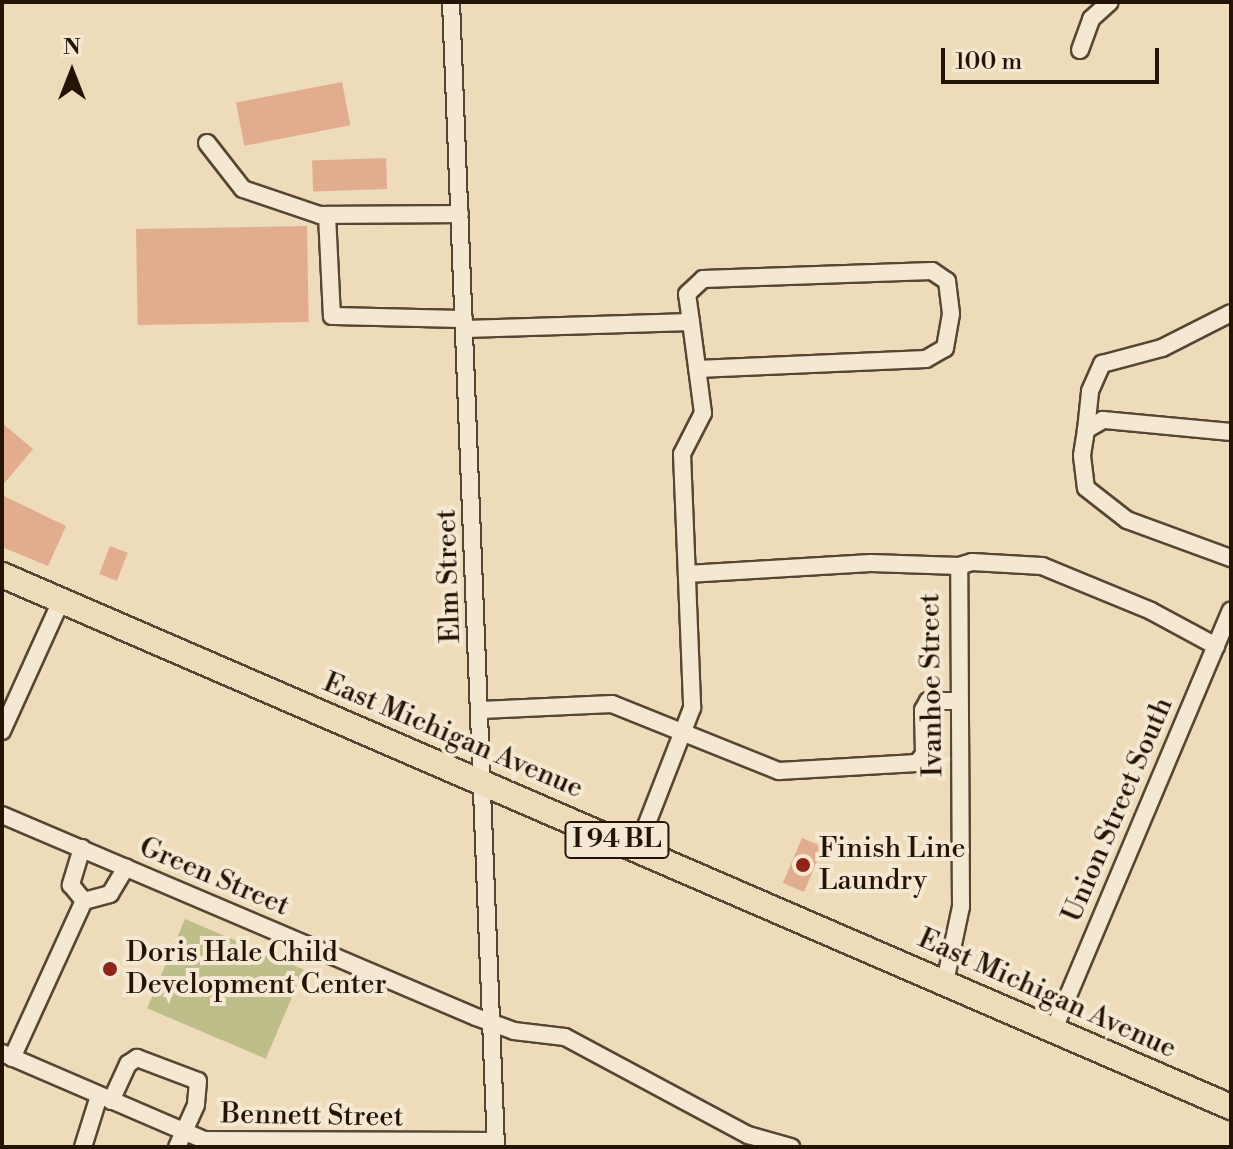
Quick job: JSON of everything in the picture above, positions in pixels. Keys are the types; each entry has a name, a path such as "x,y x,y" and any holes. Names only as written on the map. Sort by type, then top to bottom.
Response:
{"highway":[{"name":"East Michigan Avenue","path":"2,575 484,780 1231,1107"}],"street":[{"name":"Elm Street","path":"451,2 494,1022 496,1144"},
{"path":"1080,50 1091,19 1110,2"},
{"path":"207,143 243,189 327,215 460,214"},
{"path":"327,215 332,316 464,324 691,322"},
{"path":"637,849 692,708 682,454 703,413 697,369 691,322 687,294 703,279 932,271 947,281 950,303 945,348 926,359 697,369"},
{"path":"1231,313 1162,348 1102,364 1090,391 1086,430 1086,488 1127,520 1231,558"},
{"path":"1086,430 1103,420 1143,420 1231,432"},
{"name":"Ivanhoe Street","path":"945,982 961,907 959,566 972,562 1042,566 1151,611 1216,646"},
{"path":"687,574 871,563 959,566"},
{"path":"2,731 61,601"},
{"name":"Union Street South","path":"1054,1029 1231,611"},
{"path":"481,710 612,704 779,771 917,763 924,754 923,710 928,701 959,701"},
{"name":"Green Street","path":"2,815 514,1031 565,1037 748,1135 791,1147"},
{"path":"82,848 71,885 84,901"},
{"path":"7,1056 84,901 110,894 126,867"},
{"name":"Bennett Street","path":"7,1056 105,1098 180,1140 230,1144 496,1144"},
{"path":"83,1147 105,1098 128,1064 146,1057 199,1082 196,1105 180,1140"}],"green space":[{"path":"185,919 304,969 266,1059 147,1008"}],"building":[{"path":"342,82 350,125 244,146 236,103"},
{"path":"386,158 387,189 313,192 312,161"},
{"path":"307,226 309,322 138,325 136,229"},
{"path":"2,423 33,449 2,486"},
{"path":"2,495 66,526 48,566 2,547"},
{"path":"110,546 128,553 117,581 99,574"},
{"name":"Finish Line Laundry","path":"802,838 823,847 804,892 783,883"}],"place":[{"name":"Finish Line Laundry","path":"803,865"},
{"name":"Doris Hale Child Development Center","path":"110,969"}]}
